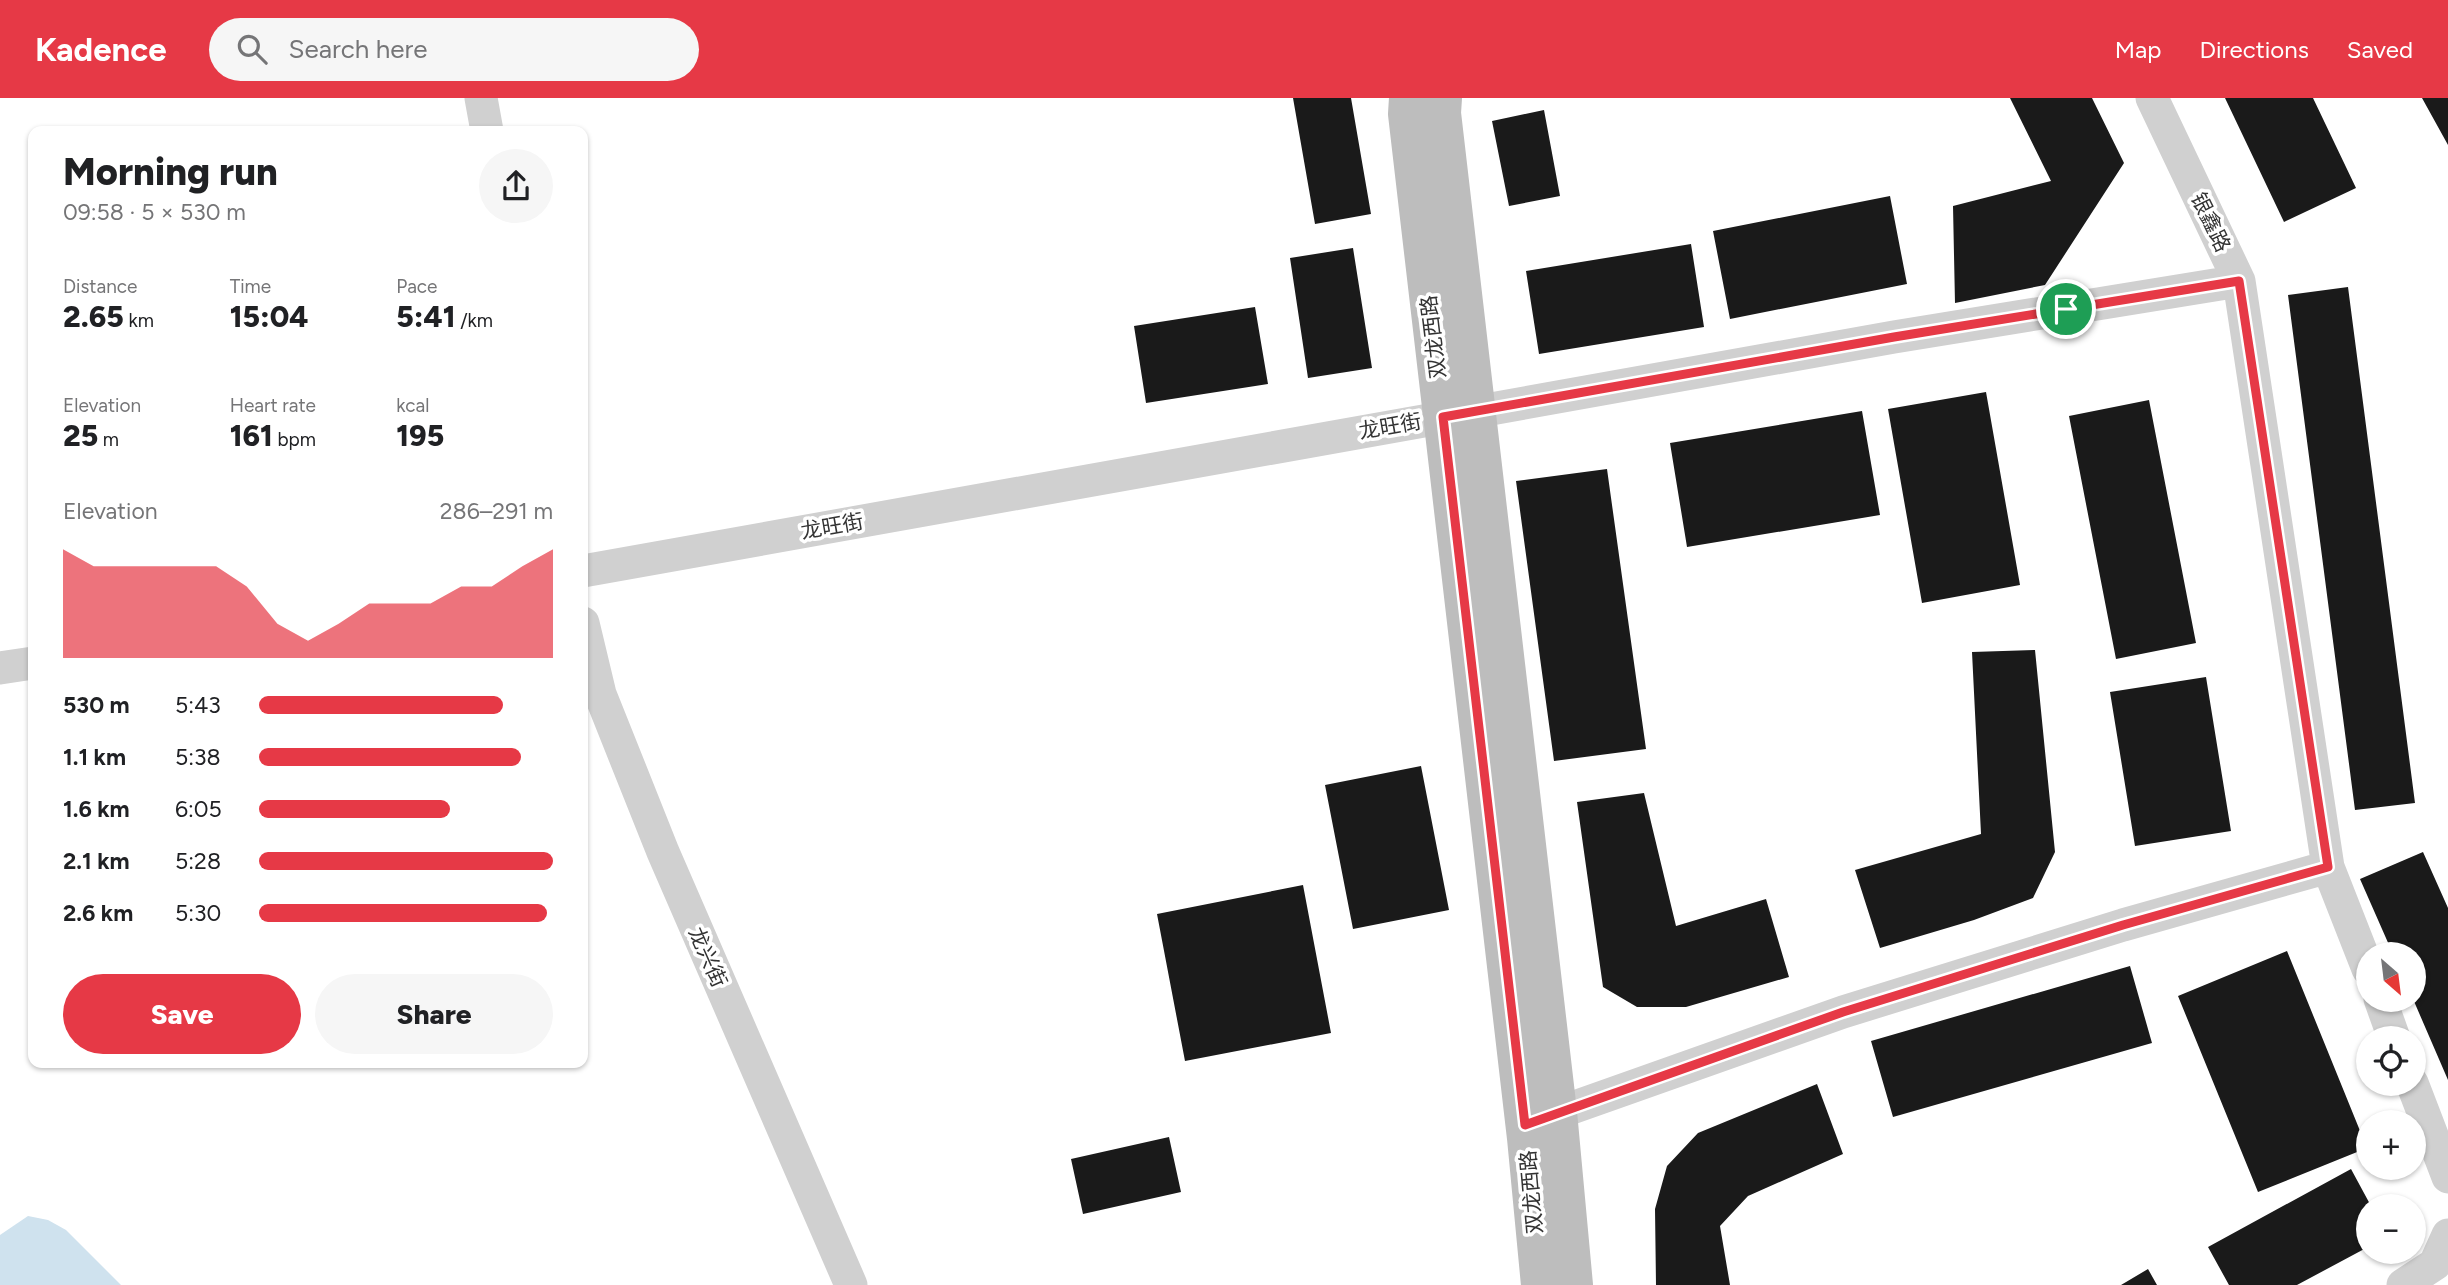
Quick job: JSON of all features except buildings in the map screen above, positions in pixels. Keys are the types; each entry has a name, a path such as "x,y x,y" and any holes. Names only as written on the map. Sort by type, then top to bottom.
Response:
{"main road":[{"name":"双龙西路","path":"1408,98 1407,114 1459,414 1541,1119 1574,1285"},
{"name":"双龙西路","path":"1443,98 1459,414"},
{"name":"双龙西路","path":"1540,1285 1541,1119"}],"street":[{"path":"481,98 485,126"},
{"name":"银鑫路","path":"2151,98 2239,281 2328,867 2357,942"},
{"name":"龙旺街","path":"588,570 1894,337 2239,281"},
{"name":"龙兴街","path":"588,644 600,694 663,852 851,1285"},
{"path":"0,668 28,664"},
{"path":"1541,1119 1843,1012 2123,925 2328,867"},
{"path":"2417,1096 2448,1177"},
{"path":"2403,1285 2442,1249"}],"water":[{"path":"28,1216 48,1220 66,1230 121,1285 0,1285 0,1235"}],"route":[{"path":"2239,281 2328,867 2123,925 1843,1012 1525,1125 1443,417 2066,309 2239,281"}]}
